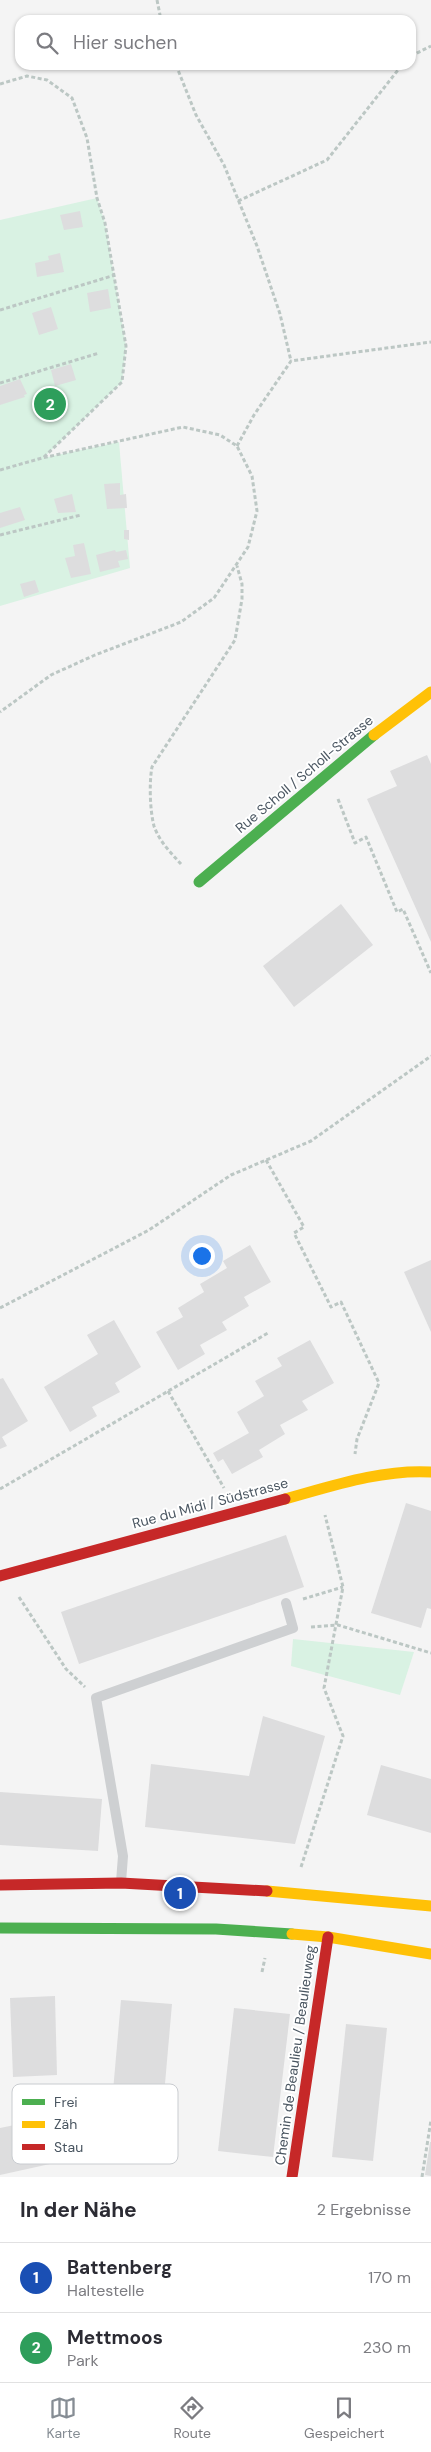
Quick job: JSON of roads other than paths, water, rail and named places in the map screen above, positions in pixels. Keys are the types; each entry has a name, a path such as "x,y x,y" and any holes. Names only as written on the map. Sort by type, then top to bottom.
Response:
{"street":[{"name":"Rue Scholl / Scholl-Strasse","path":"199,882 327,773 431,692"},
{"name":"Rue du Midi / Südstrasse","path":"0,1576 353,1480 414,1471 431,1472"},
{"path":"0,1885 121,1883 286,1892 431,1906"},
{"path":"0,1928 171,1927 328,1937 431,1954"},
{"name":"Chemin de Beaulieu / Beaulieuweg","path":"292,2177 328,1937"}],"lane":[{"path":"121,1883 123,1856 96,1698 293,1628 286,1603"}],"place":[{"name":"Mettmoos","path":"50,404"},
{"name":"Battenberg","path":"180,1893"}]}
